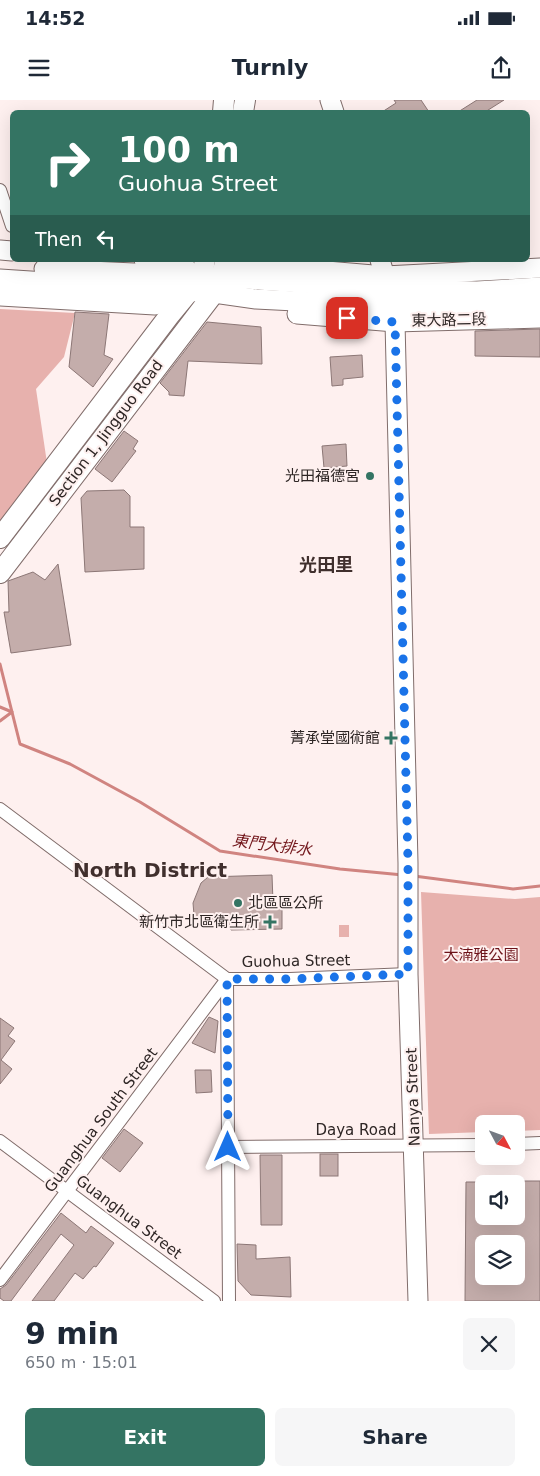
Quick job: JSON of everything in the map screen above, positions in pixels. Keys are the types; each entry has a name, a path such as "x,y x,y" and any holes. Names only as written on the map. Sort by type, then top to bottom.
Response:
{"main road":[{"name":"Section 1, Jingguo Road","path":"0,538 169,316 210,276"},
{"name":"Section 1, Jingguo Road","path":"0,573 210,276"}],"street":[{"path":"0,190 10,220"},
{"path":"170,262 210,276"},
{"path":"0,267 210,276 540,302"},
{"name":"東大路二段","path":"210,276 237,310 388,291 540,268"},
{"path":"0,279 210,276"},
{"path":"0,296 155,305 210,276"},
{"path":"388,291 477,291 540,287"},
{"name":"東大路二段","path":"388,291 540,318"},
{"name":"Nanya Street","path":"388,291 408,863 408,974 415,1146 418,1301"},
{"name":"Guohua Street","path":"0,809 227,979 290,979 408,974"},
{"path":"227,979 229,1301"},
{"name":"Guanghua South Street","path":"0,1280 227,979"},
{"name":"Guanghua Street","path":"0,1142 214,1301"},
{"path":"525,1144 540,1143"},
{"name":"Daya Road","path":"228,1147 475,1145"}],"green space":[{"path":"0,309 75,313 64,357 36,389 47,463 0,525"},
{"name":"大湳雅公園","path":"421,892 515,899 540,897 540,1130 525,1131 525,1115 475,1115 475,1132 429,1134"},
{"path":"339,925 349,925 349,937 339,937"}],"building":[{"path":"394,100 421,100 428,110 385,110 396,103"},
{"path":"477,100 504,100 488,110 461,110"},
{"path":"75,312 109,314 104,355 113,359 93,387 69,367"},
{"path":"207,322 261,327 262,364 188,361 184,396 169,395 169,392 160,383"},
{"path":"540,329 540,357 475,356 475,331"},
{"path":"362,355 363,377 343,379 343,385 332,386 330,357"},
{"path":"124,431 138,441 133,449 136,451 112,482 95,469"},
{"path":"346,444 347,466 324,468 322,446"},
{"path":"124,490 130,496 130,527 144,527 144,569 85,572 81,498 87,491"},
{"path":"58,564 71,645 11,653 4,612 9,612 8,581 33,572 45,580"},
{"name":"北區區公所","path":"272,875 273,902 282,903 282,929 231,930 229,924 200,927 194,915 193,903 201,883 208,877"},
{"path":"209,1017 218,1021 215,1053 192,1043"},
{"path":"0,1018 14,1028 8,1036 15,1041 1,1060 12,1069 0,1084"},
{"path":"195,1070 211,1070 212,1092 196,1093"},
{"path":"124,1129 143,1143 120,1172 102,1158"},
{"path":"320,1154 338,1154 338,1176 320,1176"},
{"path":"260,1155 282,1155 282,1225 261,1225"},
{"path":"525,1181 540,1181 540,1301 465,1301 466,1182 475,1182 475,1225 525,1225"},
{"path":"61,1213 86,1233 91,1226 114,1243 96,1267 94,1266 83,1279 75,1273 54,1301 32,1301 74,1245 61,1234 11,1301 4,1301 0,1298 0,1289 6,1285"},
{"path":"237,1244 256,1245 256,1259 290,1257 291,1297 251,1295 238,1281"}],"waterway":[{"name":"東門大排水","path":"0,664 20,744 70,764 140,802 220,851 340,869 403,875"},
{"name":"東門大排水","path":"0,707 12,712 0,721"},
{"name":"東門大排水","path":"414,876 513,889 540,886"}],"place":[{"name":"光田福德宮","path":"370,476"},
{"name":"菁承堂國術館","path":"391,738"},
{"name":"北區區公所","path":"238,903"},
{"name":"新竹市北區衛生所","path":"270,922"}],"district":[{"name":"光田里","path":"326,564"},
{"name":"North District","path":"150,870"}],"route":[{"path":"228,1147 227,979 290,979 408,974 408,863 395,322 347,318"}]}
